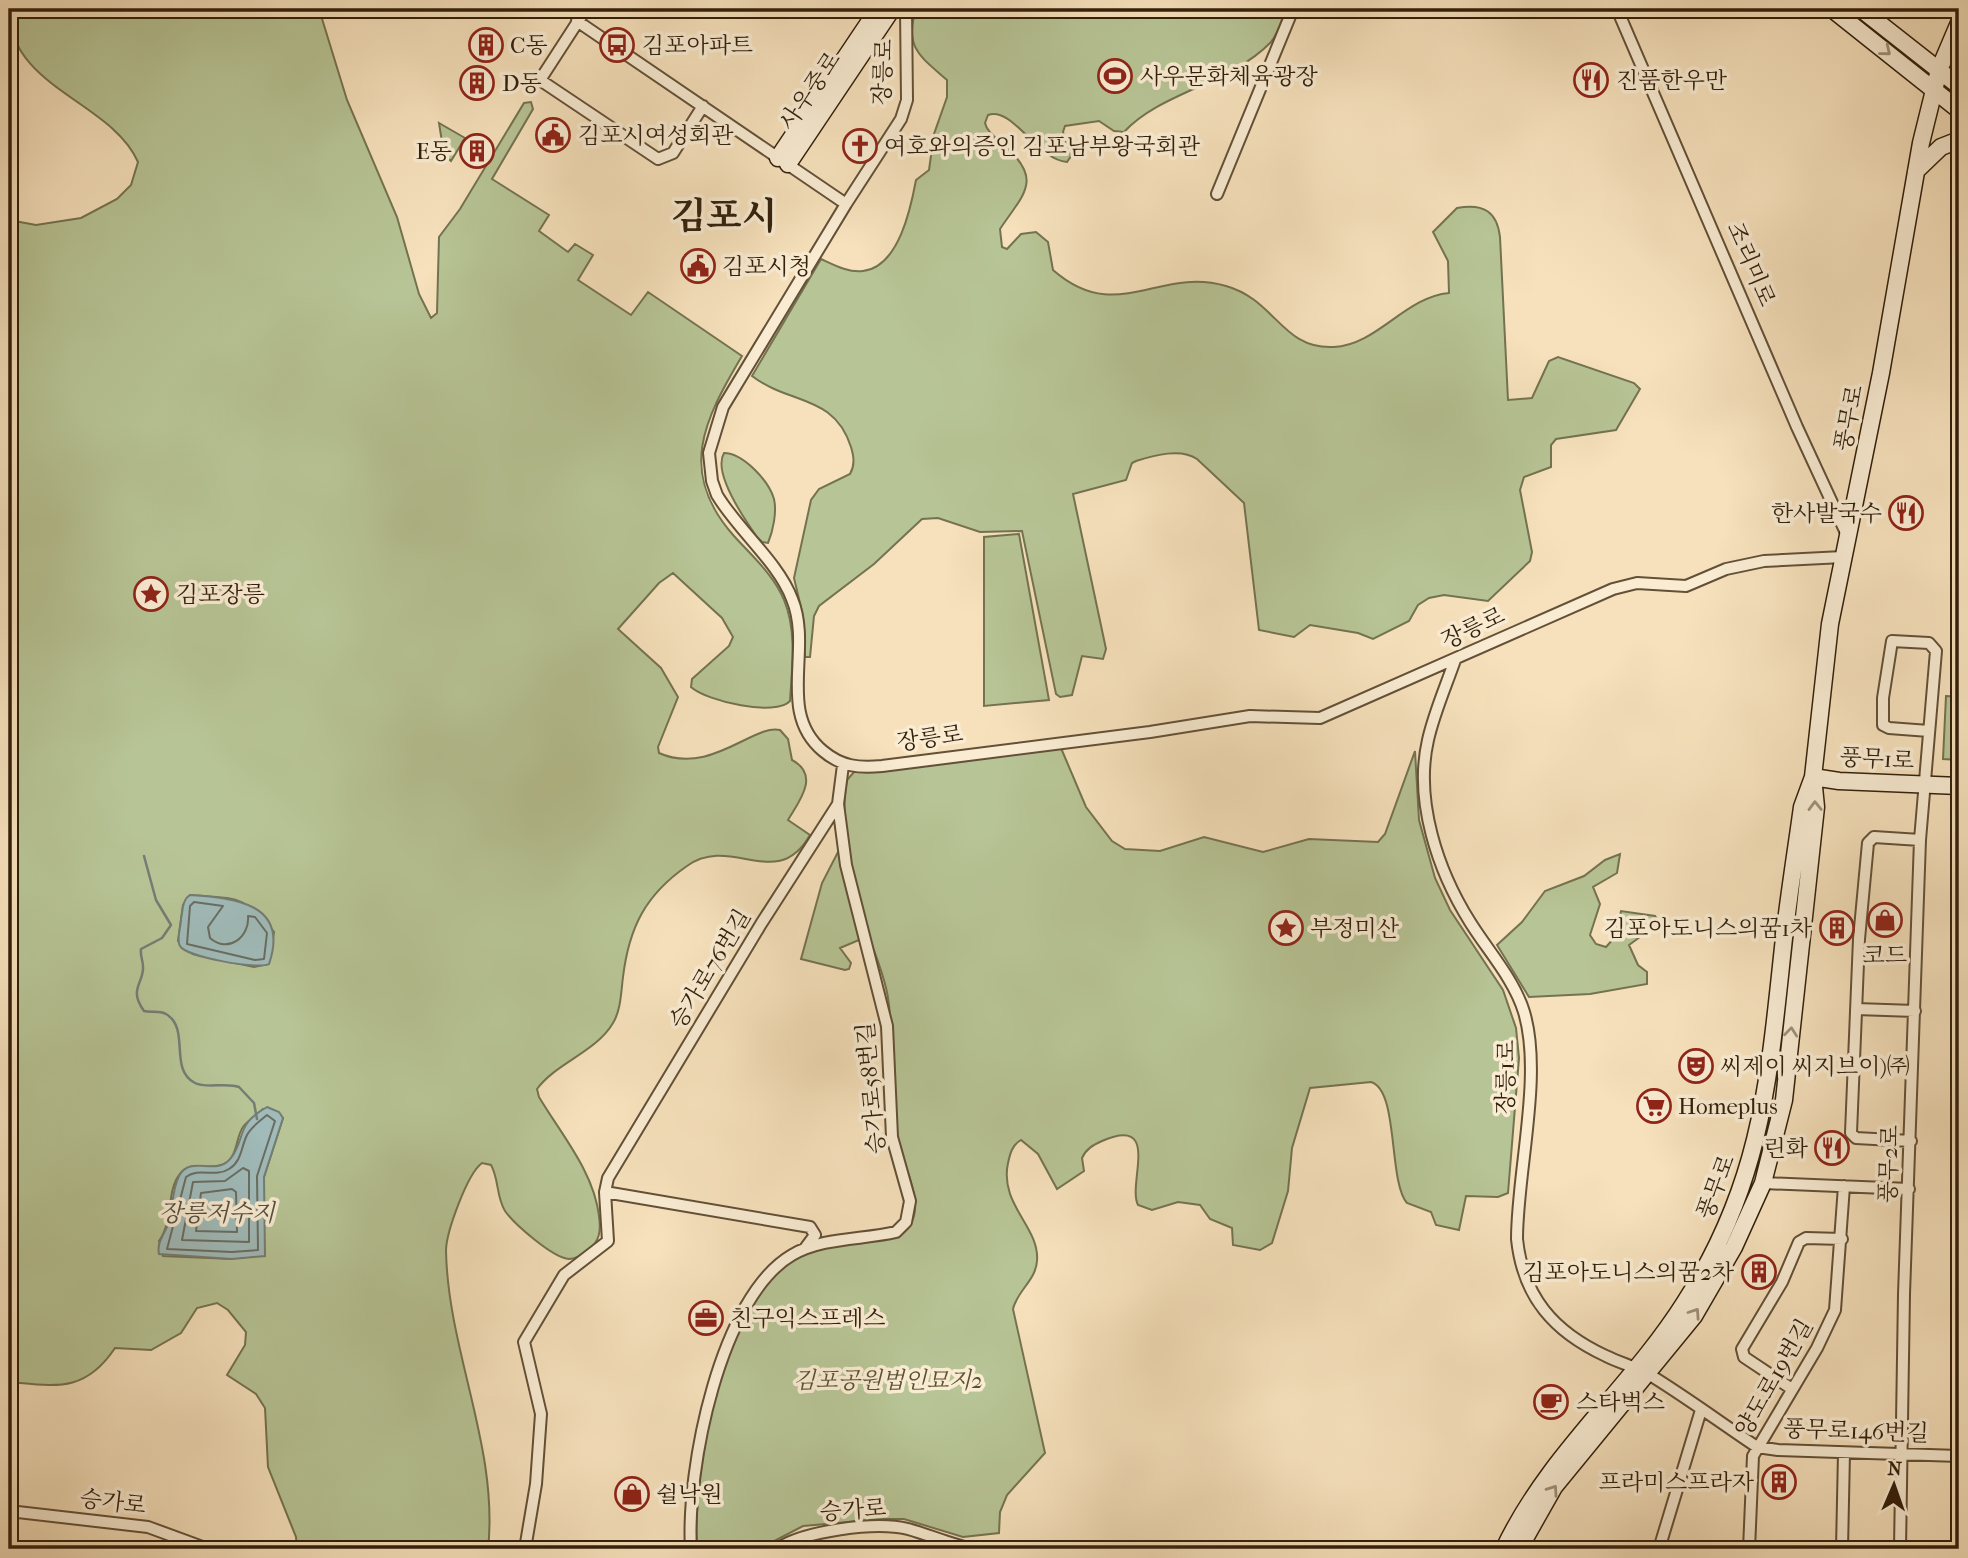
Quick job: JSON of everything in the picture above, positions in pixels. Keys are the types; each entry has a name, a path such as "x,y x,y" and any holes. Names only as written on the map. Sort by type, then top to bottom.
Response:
{"street":[{"path":"586,9 540,80 650,155 665,158 673,153 703,106"},
{"name":"사우중로","path":"783,161 878,9"},
{"name":"사우중로","path":"783,161 892,9"},
{"name":"장릉로","path":"906,9 906,107 731,391 716,424 709,453 712,481 718,495 783,582 794,602 798,624 798,707 802,726 816,745 843,765 883,766 1150,732 1250,716 1314,719 1330,715 1362,697 1455,660 1552,614 1624,586 1653,583 1686,586 1740,565 1843,557"},
{"path":"1217,194 1293,9"},
{"name":"조리미로","path":"1617,9 1797,427 1847,536"},
{"path":"1832,9 1959,110"},
{"path":"1861,9 1959,86"},
{"path":"577,21 846,204"},
{"path":"1939,70 1959,23"},
{"path":"1939,70 1959,36"},
{"name":"풍무로","path":"1504,1549 1522,1513 1550,1471 1694,1316 1734,1247 1763,1183 1775,1143 1786,1084 1815,820 1813,777 1826,651 1881,373 1916,171 1939,70"},
{"path":"1916,171 1941,147 1959,140"},
{"name":"풍무2로","path":"1900,1549 1920,840 1929,731 1935,646 1928,643 1892,641 1883,698 1883,724 1889,728 1929,731"},
{"name":"장릉1로","path":"1455,660 1428,740 1425,767 1427,804 1434,842 1448,883 1517,995 1528,1030 1530,1063 1517,1224 1521,1267 1540,1308 1557,1326 1582,1344 1641,1371"},
{"name":"승가로76번길","path":"524,1549 536,1484 541,1414 524,1342 564,1275 608,1241 604,1192 613,1169 838,804 843,765"},
{"name":"풍무로","path":"1519,1549 1554,1487 1641,1371 1702,1276 1732,1215 1756,1145 1768,1081 1802,807 1813,777"},
{"name":"풍무1로","path":"1813,777 1959,783"},
{"name":"승가로58번길","path":"691,1549 696,1470 704,1424 740,1315 765,1275 806,1247 896,1232 906,1222 910,1210 909,1194 892,1137 884,1010 860,925 838,804"},
{"path":"1911,1141 1856,1138 1852,1135 1856,1009 1868,843 1874,837 1920,840"},
{"path":"1856,1009 1914,1011"},
{"path":"1763,1183 1909,1189"},
{"name":"양도로19번길","path":"1749,1549 1750,1469 1757,1447 1825,1334 1835,1310 1844,1186"},
{"path":"604,1192 810,1227 816,1235 806,1247"},
{"path":"1792,1389 1744,1357 1742,1349 1782,1282 1799,1242 1806,1238 1842,1239"},
{"name":"풍무로146번길","path":"1641,1371 1757,1447 1844,1453 1959,1456"},
{"path":"1659,1549 1701,1410"},
{"path":"1842,1549 1844,1453"},
{"name":"승가로","path":"9,1511 148,1527 208,1549"},
{"name":"승가로","path":"777,1549 817,1533 890,1527 909,1529 975,1549"},
{"path":"1959,1543 1959,1549"}],"green space":[{"path":"9,9 319,9 347,100 397,217 419,294 431,318 437,313 439,237 460,209 524,103 531,102 533,109 492,179 549,215 539,231 568,252 575,244 593,255 578,280 631,315 648,292 742,356 728,379 708,424 702,446 701,468 706,490 716,513 769,574 784,600 792,637 790,701 771,708 741,705 711,697 691,687 692,679 729,646 733,637 722,618 673,573 659,583 618,629 661,668 678,697 658,747 659,753 678,758 696,758 729,748 770,730 780,730 788,739 792,760 805,773 806,780 802,796 788,820 810,835 797,852 783,860 768,862 721,856 704,858 672,877 650,901 635,928 626,959 619,1007 613,1023 597,1042 554,1072 537,1089 539,1097 591,1184 600,1226 599,1235 592,1247 569,1259 534,1240 505,1211 491,1165 482,1163 476,1169 458,1204 446,1251 449,1289 486,1474 488,1549 297,1549 296,1537 268,1467 265,1408 256,1394 227,1375 245,1345 246,1332 228,1310 217,1303 197,1308 181,1333 151,1350 115,1348 104,1363 81,1380 55,1385 9,1382 9,220 36,225 81,218 117,199 131,185 138,162 125,141 106,123 43,76 25,58 13,36","holes":["190,895 229,898 254,911 274,932 269,964 254,967 193,954 178,941 183,905","263,1109 283,1118 264,1177 263,1209 232,1259 163,1256 159,1241 167,1224 173,1190 179,1175 189,1167 212,1167 229,1161 243,1127"]},
{"path":"916,9 1286,9 1273,40 1254,57 1236,69 1157,107 1139,118 1124,132 1114,131 1099,121 1065,126 1063,132 1071,156 1067,162 1046,153 1007,118 997,114 988,115 985,123 988,129 1016,157 1026,177 1022,196 1000,229 1002,247 1007,249 1021,234 1036,232 1048,242 1053,270 1076,286 1097,293 1138,292 1179,283 1202,282 1226,286 1257,302 1302,341 1316,346 1334,347 1364,338 1419,303 1433,296 1449,293 1448,261 1433,232 1457,208 1475,207 1488,211 1496,221 1500,237 1508,400 1532,398 1549,361 1558,357 1634,383 1640,389 1616,430 1556,439 1551,445 1551,467 1524,477 1520,490 1532,552 1530,561 1488,601 1444,595 1429,598 1418,605 1409,621 1373,639 1358,633 1310,625 1294,637 1259,630 1244,503 1197,459 1183,454 1168,454 1132,463 1126,480 1073,494 1106,649 1103,659 1082,656 1072,695 1060,697 1056,694 1022,531 980,532 938,518 922,519 874,564 819,606 814,616 810,657 805,657 803,616 794,578 811,500 819,489 850,474 853,454 843,430 834,418 809,402 781,392 752,376 821,259 847,270 863,271 886,259 901,234 916,180 929,170 934,134 947,97 947,80 922,57 913,42"},
{"path":"439,123 465,138 451,161 444,155"},
{"path":"724,453 747,463 771,492 775,515 768,543 757,537 726,484 721,462"},
{"path":"1019,534 1049,700 984,706 984,537"},
{"path":"1946,696 1959,697 1959,760 1943,759"},
{"name":"김포공원법인묘지2","path":"1061,748 1086,807 1112,841 1125,849 1160,851 1204,837 1263,852 1309,839 1378,842 1385,834 1415,751 1419,820 1435,878 1450,910 1503,990 1516,1028 1519,1058 1508,1193 1498,1197 1466,1196 1459,1230 1436,1225 1431,1212 1407,1203 1397,1176 1386,1101 1380,1089 1371,1082 1310,1088 1292,1148 1288,1191 1272,1243 1260,1250 1233,1245 1232,1228 1210,1219 1200,1205 1178,1202 1152,1210 1138,1205 1137,1144 1131,1137 1120,1135 1093,1146 1082,1158 1084,1171 1057,1189 1038,1154 1021,1140 1015,1144 1011,1153 1007,1178 1014,1204 1032,1237 1037,1261 1033,1274 1013,1309 1045,1453 1007,1495 1000,1512 999,1533 963,1537 904,1519 884,1519 803,1526 759,1549 697,1549 700,1476 707,1432 718,1387 733,1344 752,1305 774,1275 801,1255 825,1248 900,1235 910,1225 915,1213 912,1186 895,1131 887,990 864,920 849,859 845,817 847,780 854,772"},
{"path":"838,852 860,936 859,940 840,948 851,963 849,969 845,970 801,959 822,883"},
{"path":"1620,854 1617,873 1593,887 1600,904 1590,935 1596,944 1606,947 1615,937 1621,911 1655,916 1659,923 1629,945 1638,965 1647,972 1647,984 1590,994 1529,997 1497,945 1522,922 1545,891 1584,876 1605,860"}],"water":[{"path":"190,895 240,902 265,916 272,928 273,944 269,964 252,965 223,961 195,954 180,946 183,906"},
{"name":"장릉저수지","path":"267,1107 279,1112 283,1118 264,1177 265,1256 232,1259 159,1254 159,1245 170,1219 179,1176 190,1167 219,1166 225,1163 236,1151 250,1120"}],"waterway":[{"path":"144,856 156,900 171,925 162,938 141,949 143,973 137,992 139,1003 144,1011 166,1014 173,1021 187,1077 200,1085 239,1087 254,1103 257,1119"}],"place":[{"name":"C동","path":"486,45"},
{"name":"김포아파트","path":"617,45"},
{"name":"사우문화체육광장","path":"1115,76"},
{"name":"진품한우만","path":"1591,80"},
{"name":"D동","path":"477,83"},
{"name":"김포시여성회관","path":"553,135"},
{"name":"여호와의증인 김포남부왕국회관","path":"860,146"},
{"name":"E동","path":"477,151"},
{"name":"김포시청","path":"698,266"},
{"name":"한사발국수","path":"1906,513"},
{"name":"김포장릉","path":"151,594"},
{"name":"코드","path":"1885,920"},
{"name":"부정미산","path":"1286,928"},
{"name":"김포아도니스의꿈1차","path":"1837,928"},
{"name":"씨제이 씨지브이)㈜","path":"1696,1066"},
{"name":"Homeplus","path":"1654,1106"},
{"name":"린화","path":"1832,1148"},
{"name":"김포아도니스의꿈2차","path":"1759,1272"},
{"name":"친구익스프레스","path":"706,1318"},
{"name":"스타벅스","path":"1551,1402"},
{"name":"프라미스프라자","path":"1779,1482"},
{"name":"쉴낙원","path":"632,1494"}],"district":[{"name":"김포시","path":"724,216"}]}
